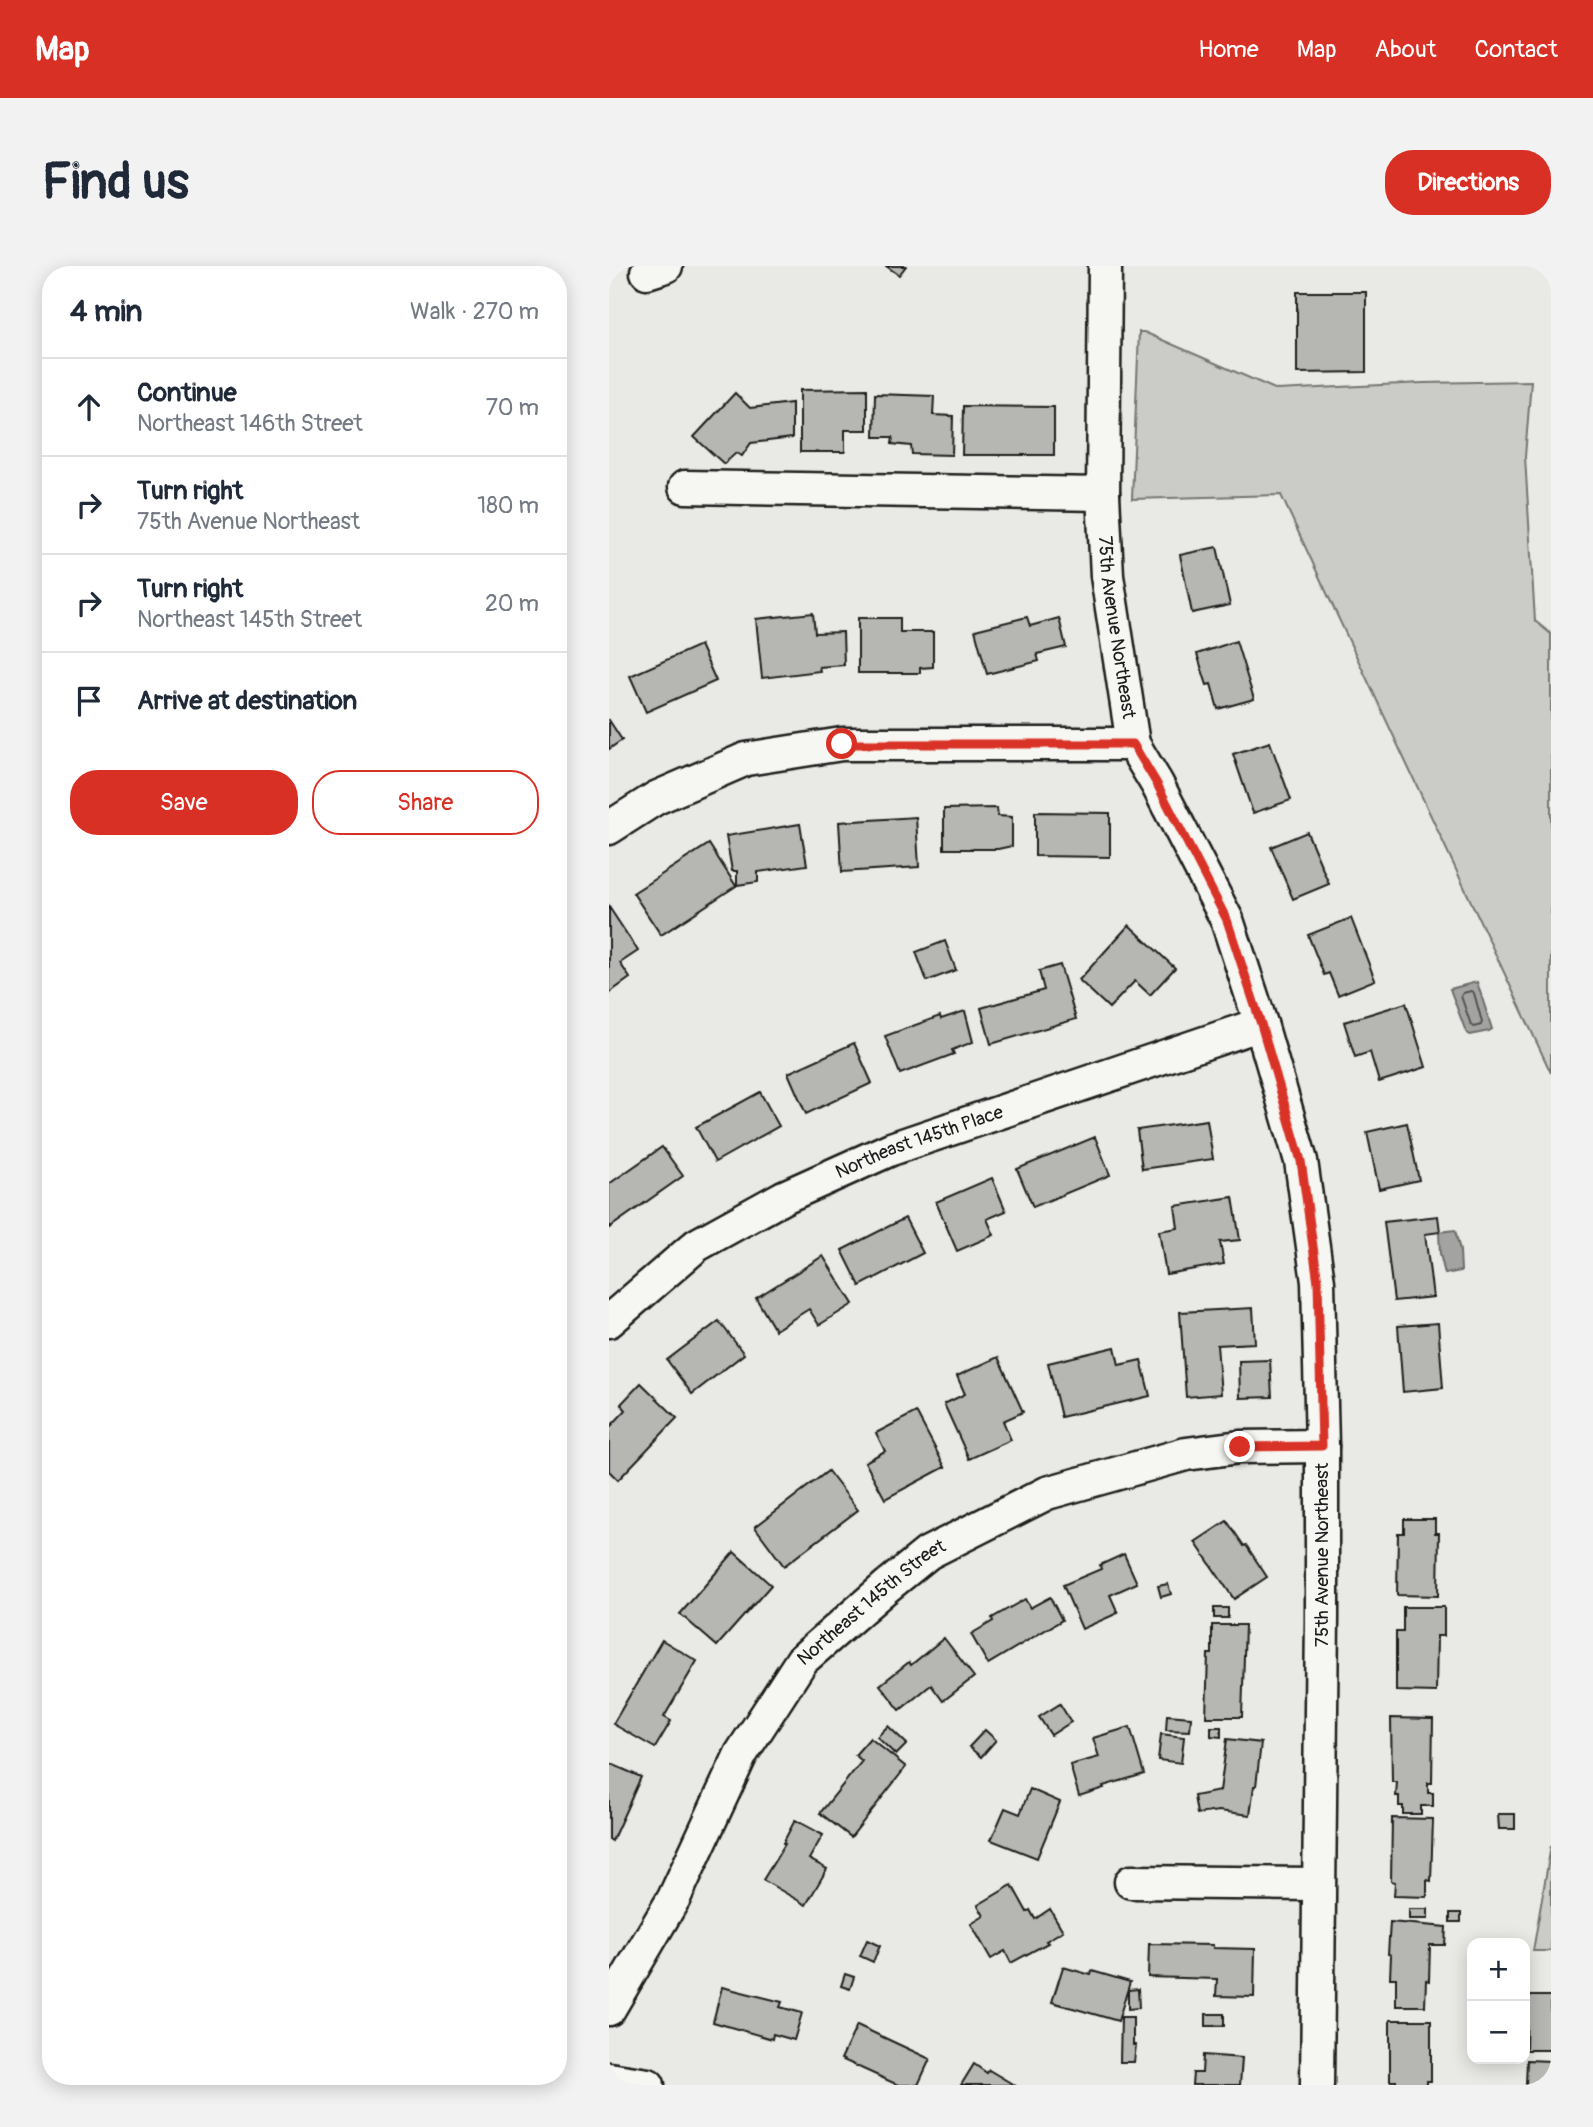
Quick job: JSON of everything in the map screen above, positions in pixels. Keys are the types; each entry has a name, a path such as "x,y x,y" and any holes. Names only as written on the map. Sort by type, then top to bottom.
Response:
{"street":[{"name":"75th Avenue Northeast","path":"1105,266 1103,494 1107,576 1133,744 1157,784 1227,920 1301,1161 1318,1282 1322,1446 1317,2085"},
{"path":"685,487 1103,494"},
{"path":"609,828 656,798 746,759 842,744 1133,744"},
{"name":"Northeast 145th Place","path":"609,1321 697,1245 796,1192 891,1149 1261,1024"},
{"name":"Northeast 145th Street","path":"609,2009 674,1898 741,1754 802,1660 928,1553 1047,1493 1186,1454 1240,1447 1322,1446"},
{"path":"1131,1882 1318,1884"},
{"path":"609,2079 648,2085"}],"shaded area":[{"path":"1139,332 1277,390 1531,381 1525,457 1535,621 1551,634 1551,1073 1281,495 1132,499"},
{"path":"1551,1846 1551,1951 1533,1951"}],"water":[{"path":"1477,982 1492,1029 1470,1035 1466,1032 1450,989"},
{"path":"1455,1230 1461,1271 1445,1274 1440,1254 1439,1232"}],"building":[{"path":"886,266 906,266 899,275"},
{"path":"1297,292 1366,292 1366,372 1297,373"},
{"path":"867,389 867,430 845,430 845,452 800,452 800,390"},
{"path":"735,393 750,408 792,403 792,438 751,443 742,456 736,453 724,464 694,437"},
{"path":"875,394 934,396 933,415 953,416 952,455 912,454 911,446 892,444 893,437 874,437"},
{"path":"963,406 1054,407 1054,455 962,455"},
{"path":"1217,547 1230,605 1192,613 1180,555"},
{"path":"813,613 815,633 843,632 844,665 819,667 820,671 762,678 756,619"},
{"path":"1027,617 1030,626 1059,618 1066,647 1037,654 1039,661 987,674 975,630"},
{"path":"858,618 900,618 900,632 933,632 933,667 920,668 920,673 858,673"},
{"path":"1236,641 1254,699 1218,709 1211,684 1207,685 1197,654"},
{"path":"700,645 716,681 646,712 630,676"},
{"path":"609,720 622,740 609,749"},
{"path":"1270,742 1291,800 1253,813 1233,754"},
{"path":"997,808 998,816 1012,817 1012,846 998,849 944,849 944,809"},
{"path":"1035,812 1110,813 1110,857 1035,856"},
{"path":"916,817 919,867 842,872 839,822"},
{"path":"800,824 807,865 758,872 758,882 737,885 737,871 732,871 726,836"},
{"path":"1307,832 1329,884 1293,899 1271,847"},
{"path":"709,844 736,886 661,935 633,893"},
{"path":"609,907 638,951 620,963 630,978 609,993"},
{"path":"1351,918 1375,980 1338,995 1329,973 1324,975 1308,935"},
{"path":"1129,925 1175,968 1150,995 1135,981 1109,1008 1079,980"},
{"path":"945,941 956,970 927,981 916,952"},
{"path":"1060,965 1076,1019 991,1044 981,1008 1044,990 1039,971"},
{"path":"1406,1003 1426,1067 1379,1082 1370,1052 1355,1057 1344,1022"},
{"path":"965,1011 973,1042 952,1050 954,1054 900,1074 885,1036 940,1016 941,1019"},
{"path":"854,1043 872,1083 806,1114 788,1073"},
{"path":"760,1092 779,1126 715,1162 696,1127"},
{"path":"1207,1120 1213,1159 1142,1169 1137,1130"},
{"path":"1407,1123 1419,1180 1379,1189 1367,1132"},
{"path":"1095,1137 1110,1175 1033,1207 1017,1169"},
{"path":"662,1147 683,1176 609,1228 609,1184"},
{"path":"992,1178 1006,1211 987,1219 994,1235 957,1251 936,1202"},
{"path":"1233,1197 1240,1240 1220,1242 1224,1264 1166,1274 1159,1231 1178,1228 1175,1206"},
{"path":"1438,1216 1440,1232 1425,1234 1433,1297 1394,1301 1384,1222"},
{"path":"905,1218 923,1253 860,1286 842,1250"},
{"path":"823,1256 853,1304 819,1325 809,1309 775,1330 756,1298"},
{"path":"1253,1308 1255,1343 1217,1345 1221,1394 1186,1397 1180,1312"},
{"path":"719,1321 744,1354 692,1394 667,1360"},
{"path":"1438,1323 1443,1388 1403,1392 1398,1326"},
{"path":"1115,1347 1119,1365 1141,1360 1150,1396 1061,1417 1048,1363"},
{"path":"998,1357 1023,1412 1003,1421 1011,1440 969,1459 944,1404 965,1394 957,1376"},
{"path":"1270,1360 1272,1397 1240,1398 1239,1361"},
{"path":"641,1383 677,1418 618,1480 609,1471 609,1428 626,1410 621,1404"},
{"path":"916,1412 945,1467 885,1499 865,1462 885,1451 876,1433"},
{"path":"828,1471 858,1510 784,1566 755,1527"},
{"path":"1404,1519 1435,1519 1435,1533 1439,1533 1438,1596 1397,1595 1398,1533 1404,1533"},
{"path":"1227,1521 1267,1577 1234,1599 1195,1542"},
{"path":"734,1552 771,1585 717,1646 680,1614"},
{"path":"1124,1554 1137,1583 1110,1595 1118,1613 1082,1629 1063,1585 1101,1569 1100,1565"},
{"path":"1168,1584 1171,1594 1161,1597 1158,1586"},
{"path":"1050,1597 1062,1620 988,1664 971,1634 1025,1599 1030,1608"},
{"path":"1403,1607 1444,1607 1444,1636 1437,1636 1436,1692 1396,1691 1396,1632 1403,1632"},
{"path":"1214,1608 1228,1608 1228,1618 1214,1618"},
{"path":"1212,1625 1245,1625 1242,1717 1206,1717 1208,1654 1212,1654"},
{"path":"944,1638 974,1677 943,1701 931,1685 900,1710 880,1685 909,1662 911,1665"},
{"path":"662,1640 697,1661 664,1717 671,1721 655,1748 613,1724"},
{"path":"1060,1704 1071,1722 1051,1735 1039,1717"},
{"path":"1167,1715 1191,1717 1190,1731 1166,1730"},
{"path":"1391,1718 1433,1719 1432,1783 1428,1783 1428,1793 1433,1793 1433,1806 1421,1806 1421,1814 1403,1814 1403,1806 1399,1806 1399,1796 1396,1796 1397,1782 1392,1782"},
{"path":"888,1726 907,1744 896,1755 877,1737"},
{"path":"1130,1727 1144,1774 1079,1796 1070,1765 1099,1757 1093,1738"},
{"path":"1211,1727 1221,1727 1221,1737 1211,1736"},
{"path":"985,1730 996,1740 981,1757 969,1747"},
{"path":"1161,1734 1184,1737 1181,1763 1158,1760"},
{"path":"870,1738 906,1767 851,1837 820,1813 862,1761 855,1755"},
{"path":"1227,1739 1261,1743 1250,1815 1219,1811 1197,1814 1194,1796 1220,1791"},
{"path":"609,1763 641,1777 612,1841 609,1839"},
{"path":"1030,1789 1060,1802 1037,1858 991,1840 1005,1808 1020,1814"},
{"path":"1498,1814 1515,1814 1515,1829 1499,1829"},
{"path":"1392,1818 1433,1819 1431,1881 1427,1880 1427,1897 1394,1896 1395,1882 1391,1881"},
{"path":"795,1820 823,1835 809,1859 827,1869 806,1905 763,1880 785,1844 783,1843"},
{"path":"1012,1885 1027,1912 1030,1910 1035,1919 1050,1909 1063,1931 1046,1941 1048,1943 1011,1963 1005,1951 991,1959 971,1924 984,1916 978,1905"},
{"path":"1409,1909 1428,1909 1428,1919 1409,1919"},
{"path":"1450,1913 1461,1913 1461,1922 1450,1922"},
{"path":"1390,1922 1446,1927 1445,1945 1430,1945 1425,2006 1396,2006 1396,1978 1390,1978 1391,1955 1388,1954"},
{"path":"867,1940 880,1946 873,1962 860,1956"},
{"path":"1149,1944 1255,1949 1254,1997 1216,1996 1217,1979 1148,1977"},
{"path":"1063,1967 1091,1975 1092,1971 1130,1982 1118,2021 1052,2002"},
{"path":"845,1974 854,1977 850,1989 841,1986"},
{"path":"722,1987 782,2002 780,2007 802,2013 794,2040 773,2034 772,2039 713,2022"},
{"path":"1138,1989 1139,2008 1128,2009 1128,1990"},
{"path":"1530,1996 1551,1996 1551,2050 1530,2050"},
{"path":"1206,2014 1224,2014 1224,2026 1206,2026"},
{"path":"1121,2017 1133,2017 1133,2045 1136,2045 1134,2062 1120,2062"},
{"path":"1390,2020 1431,2020 1431,2081 1427,2081 1427,2085 1396,2085 1396,2081 1390,2081"},
{"path":"857,2025 930,2059 918,2085 898,2085 841,2059"},
{"path":"1203,2055 1242,2058 1240,2085 1192,2085 1193,2073 1202,2073"},
{"path":"1530,2060 1551,2061 1551,2085 1526,2085 1527,2064 1530,2064"},
{"path":"974,2064 987,2073 989,2070 1014,2085 961,2085"}],"route":[{"path":"842,744 1133,744 1157,784 1227,920 1261,1024 1301,1161 1318,1282 1322,1446 1240,1447"}]}
